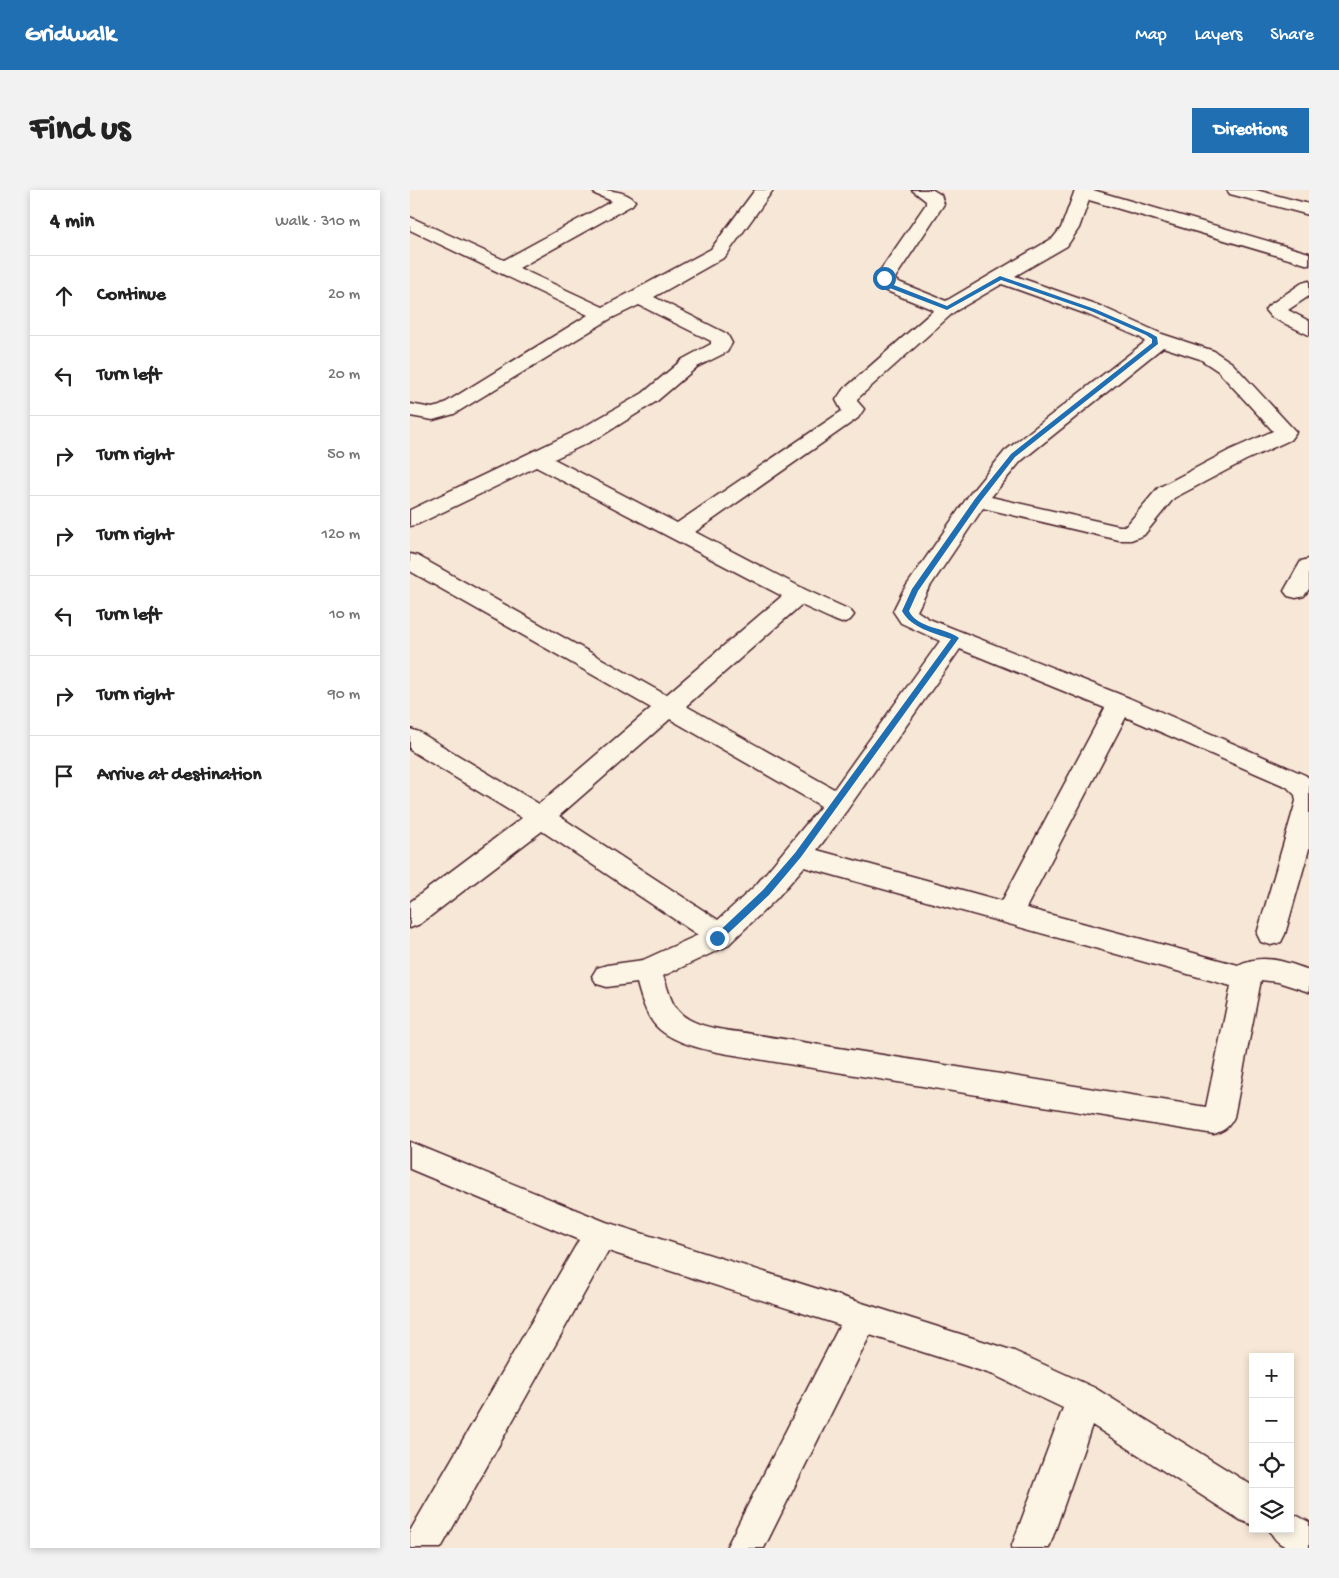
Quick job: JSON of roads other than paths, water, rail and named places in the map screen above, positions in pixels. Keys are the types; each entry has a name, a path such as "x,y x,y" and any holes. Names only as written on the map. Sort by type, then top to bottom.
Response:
{"street":[{"path":"506,267 626,200 600,190"},
{"path":"920,190 935,199 935,204 884,278 889,285 947,308"},
{"path":"1236,190 1309,210"},
{"path":"680,532 852,414 854,409 847,404 849,395 947,308 1060,242 1067,235 1083,191 1309,259"},
{"path":"410,410 433,414 447,410 603,315 718,253 756,192"},
{"path":"410,223 506,267 603,315"},
{"path":"977,500 1119,533 1130,533 1136,530 1166,493 1238,455 1282,436 1285,432 1219,363 1208,355 1155,338 1093,310 1000,278"},
{"path":"1309,287 1278,306 1275,310 1278,314 1309,330"},
{"path":"410,520 599,428 650,397 690,363 720,348 722,344 720,338 639,297"},
{"path":"1155,338 1155,344 1013,456 977,500 915,590 905,611 909,618 920,624 1120,704 1296,781 1308,791 1309,801 1271,934"},
{"path":"536,458 798,595 842,615"},
{"path":"410,561 838,803"},
{"path":"1296,591 1309,566"},
{"path":"410,918 541,817 666,707 798,595"},
{"path":"607,976 647,971 717,938 766,892 798,855 838,803 955,638"},
{"path":"1009,914 1120,704"},
{"path":"410,738 541,817 715,932"},
{"path":"798,855 1246,979"},
{"path":"647,971 665,1016 674,1026 698,1035 752,1046 1214,1120 1219,1117 1248,973 1255,968 1264,968 1309,981"},
{"path":"414,1164 600,1234 1002,1362 1083,1400 1249,1505"},
{"path":"421,1548 600,1234"},
{"path":"745,1548 861,1318"},
{"path":"1030,1548 1083,1400"},
{"path":"1293,1533 1309,1544"}]}
